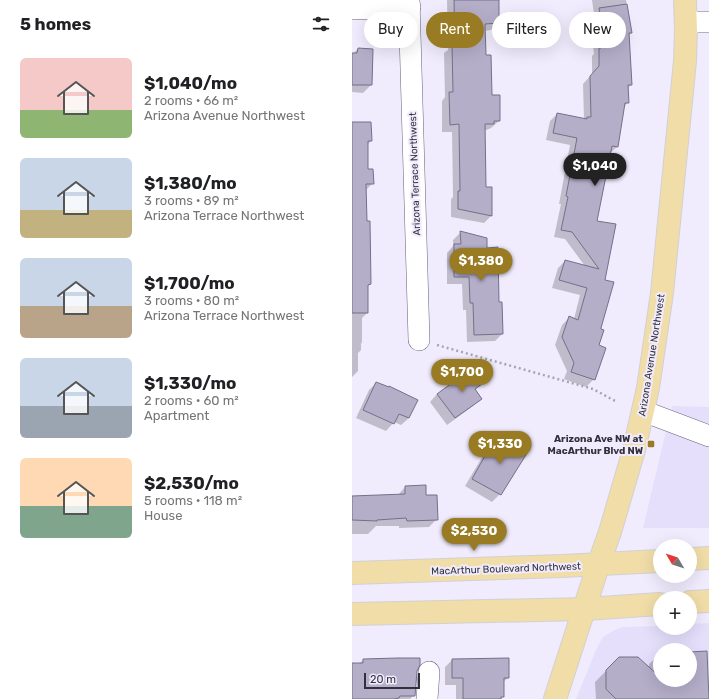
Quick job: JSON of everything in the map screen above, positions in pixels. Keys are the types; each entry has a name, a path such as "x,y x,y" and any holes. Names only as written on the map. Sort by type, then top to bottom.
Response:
{"main road":[{"name":"Arizona Avenue Northwest","path":"555,699 612,525 634,450 643,411 662,293 685,61 685,0"},
{"path":"697,559 709,558"},
{"name":"MacArthur Boulevard Northwest","path":"352,573 653,561"},
{"path":"697,602 709,601"},
{"path":"352,614 585,609 653,604"}],"street":[{"name":"Arizona Terrace Northwest","path":"352,9 409,4 419,340"},
{"path":"686,22 709,22"},
{"path":"643,411 709,436"},
{"path":"427,699 429,672"}],"path":[{"path":"419,340 593,389 617,402"}],"shaded area":[{"path":"672,406 709,407 709,528 643,528"},
{"path":"709,623 709,699 576,699 596,650 603,637 623,627 653,626 653,635 697,635 697,624"}],"building":[{"path":"454,0 499,0 499,12 492,12 492,24 485,24 486,55 491,55 492,95 500,95 500,121 494,121 494,124 485,124 486,187 492,187 492,216 458,209 458,191 460,191 459,124 450,125 449,92 453,92 452,48 484,48 484,12 454,12"},
{"path":"627,4 632,33 629,33 632,85 628,85 629,103 625,103 618,147 612,146 597,221 616,224 605,280 614,282 601,328 604,330 599,345 606,348 595,380 571,372 574,363 562,337 569,316 578,320 587,288 559,280 565,260 599,269 572,232 561,230 568,197 566,196 577,138 553,133 557,113 587,119 587,117 591,117 590,76 599,66 599,48 626,48 626,12 600,12 599,8"},
{"path":"358,48 373,49 372,85 352,85 352,53 357,53"},
{"path":"352,122 371,122 372,141 368,141 368,169 373,169 374,184 366,184 367,221 370,221 371,284 368,285 368,313 352,313"},
{"path":"460,231 487,238 487,248 498,247 499,302 502,302 503,334 474,335 473,303 470,303 469,277 454,277 454,244 461,244"},
{"path":"473,367 485,382 475,389 482,399 455,418 437,394"},
{"path":"376,382 389,386 418,400 409,418 399,414 394,424 363,410"},
{"path":"504,435 529,450 501,495 472,479 491,445 495,442 499,444"},
{"path":"426,485 426,495 437,495 438,520 407,521 406,518 377,521 352,520 352,496 405,494 405,486"},
{"path":"707,651 709,699 616,699 606,689 606,670 619,657 638,657 653,671 653,687 697,687 697,652"},
{"path":"420,658 420,665 417,671 415,696 400,696 399,698 394,699 352,699 352,663 363,663 363,659"},
{"path":"509,658 509,678 504,678 504,697 501,697 501,699 463,699 463,678 452,678 452,659"}],"place":[{"name":"Arizona Ave NW at MacArthur Blvd NW","path":"651,444"}]}
